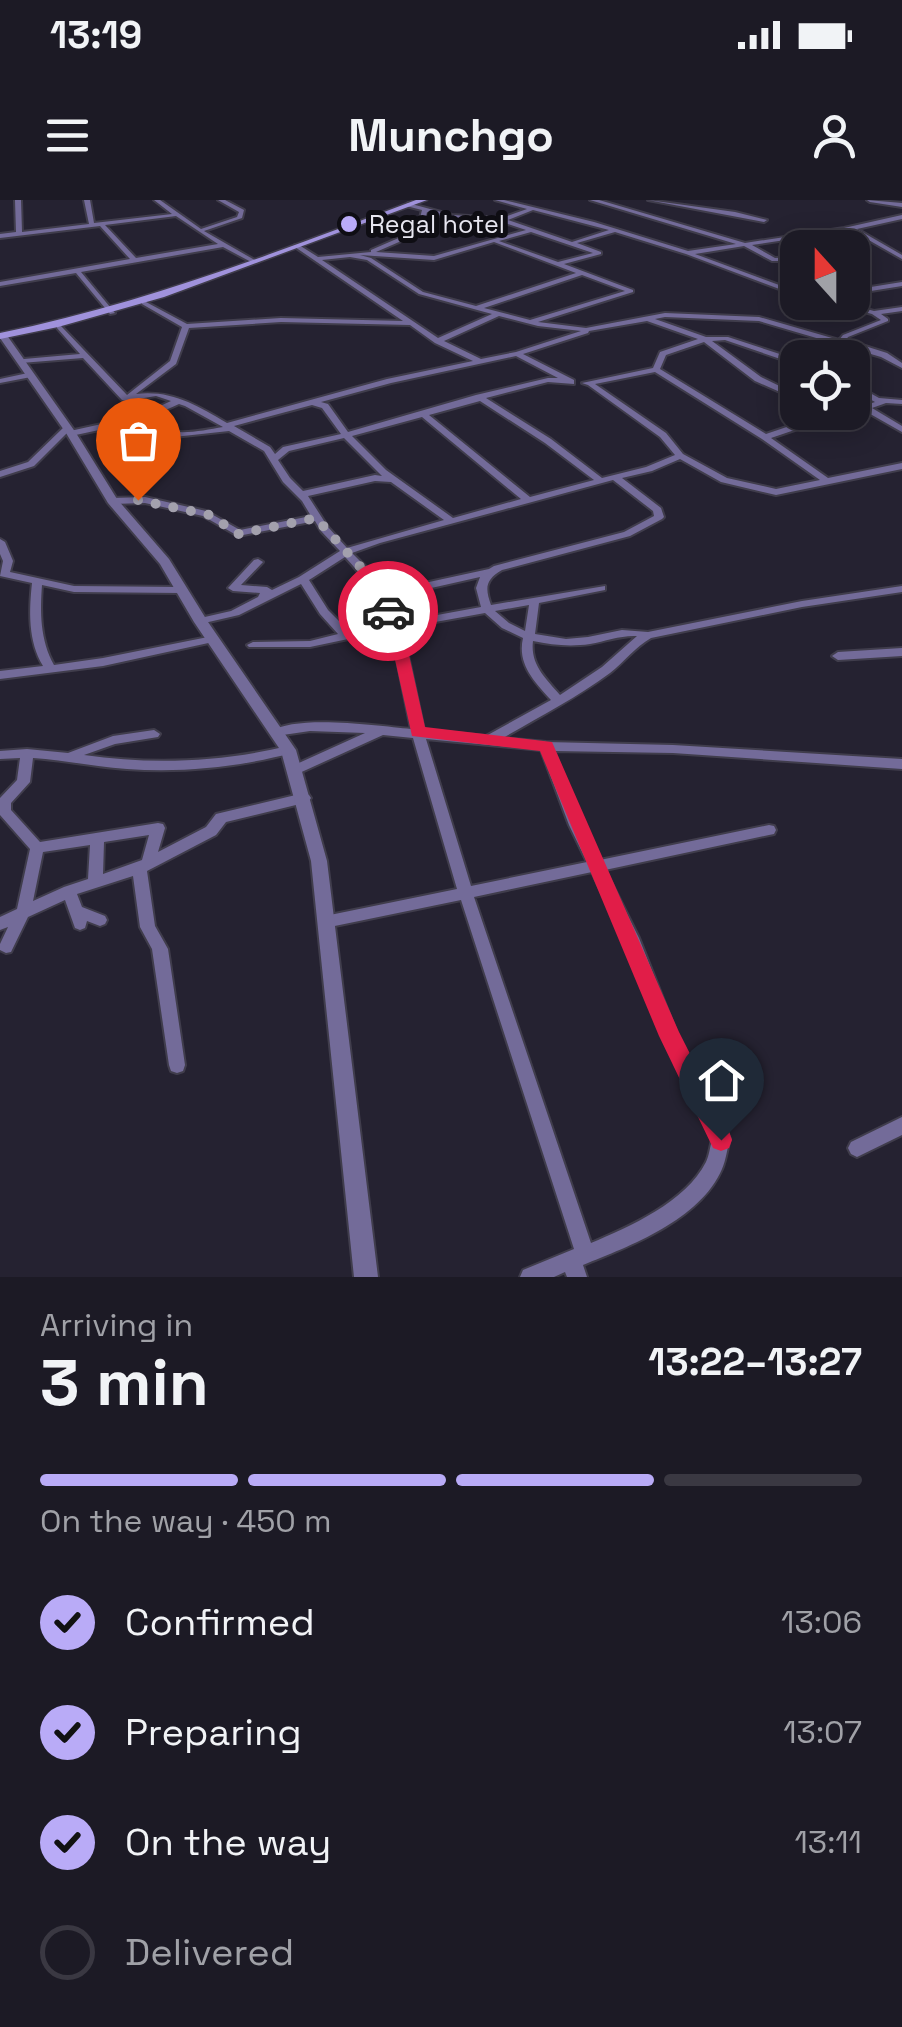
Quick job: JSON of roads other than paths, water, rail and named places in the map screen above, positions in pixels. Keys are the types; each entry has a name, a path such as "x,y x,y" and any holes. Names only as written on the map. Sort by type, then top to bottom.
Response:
{"main road":[{"path":"2,336 60,327 112,313 408,205 423,206"}],"street":[{"path":"18,200 19,234"},
{"path":"87,200 92,225"},
{"path":"157,200 200,231 255,262"},
{"path":"200,231 238,218 242,211 221,200"},
{"path":"498,200 616,230 780,287"},
{"path":"593,200 780,261"},
{"path":"651,200 695,210 722,209 764,220"},
{"path":"873,200 902,205"},
{"path":"364,254 420,231 423,206 503,220 600,252 559,264"},
{"path":"503,220 533,208"},
{"path":"0,236 176,215"},
{"path":"688,254 902,217"},
{"path":"102,224 134,260"},
{"path":"853,228 902,256"},
{"path":"318,259 364,254 434,258 532,230"},
{"path":"572,243 616,230"},
{"path":"351,255 370,258 421,293 530,322 631,291 491,241"},
{"path":"0,284 222,244"},
{"path":"297,246 438,341 480,362"},
{"path":"77,270 112,313"},
{"path":"476,308 583,273"},
{"path":"870,289 902,284"},
{"path":"144,302 186,326 281,320 410,323"},
{"path":"874,312 902,309"},
{"path":"870,311 896,322"},
{"path":"438,341 496,314"},
{"path":"60,327 125,398 138,401 142,418 158,433 172,436 232,426 309,402 517,354 594,329 647,318 673,315 766,320 832,340"},
{"path":"647,318 705,339 758,380 780,390"},
{"path":"844,340 886,318"},
{"path":"716,338 766,320"},
{"path":"487,321 594,329"},
{"path":"125,398 173,362 186,326"},
{"path":"2,336 112,501 166,562 200,621 288,750 318,861 366,1277"},
{"path":"656,370 658,358 664,354 705,339 733,338 780,356"},
{"path":"870,352 892,358 902,366"},
{"path":"0,381 26,368 87,354"},
{"path":"517,354 552,376 571,382 591,384 656,370 766,437 825,480"},
{"path":"267,450 346,435 552,376"},
{"path":"591,384 663,435 680,456 724,480 755,485 769,492 902,466"},
{"path":"125,398 156,394 179,401 232,426 267,450 286,480 303,494 316,518 380,596 396,628 418,732 578,1264"},
{"path":"870,394 884,401 902,402"},
{"path":"476,398 548,440 601,481"},
{"path":"0,474 30,464 51,446 72,436 142,418 179,401"},
{"path":"870,408 884,401"},
{"path":"309,402 325,406 379,475 394,480 451,521"},
{"path":"870,410 902,430"},
{"path":"422,413 529,501"},
{"path":"766,437 785,430"},
{"path":"51,446 60,432 72,436"},
{"path":"274,459 286,449"},
{"path":"200,621 235,613 346,551 649,470 680,456"},
{"path":"303,494 379,475"},
{"path":"380,596 492,571 627,534 659,517 658,510 614,477"},
{"path":"112,501 145,500 206,514 238,534 316,518"},
{"path":"0,542 8,561 2,574 74,589 181,590"},
{"path":"258,562 233,588 267,590 262,597"},
{"path":"492,571 480,587 486,608 498,622 560,642 580,642 630,630 648,635"},
{"path":"303,578 324,612 346,635"},
{"path":"37,583 42,658 50,668"},
{"path":"252,645 310,644 600,588"},
{"path":"488,740 610,668 628,646 648,635 802,604 902,589"},
{"path":"534,602 525,650 533,670 559,701"},
{"path":"0,675 103,662 213,640"},
{"path":"838,656 902,652"},
{"path":"276,732 310,727 382,730 546,746 673,749 902,764"},
{"path":"295,770 382,730"},
{"path":"73,755 113,740 154,734"},
{"path":"530,1277 578,1264 684,1204 710,1174 721,1140 670,1036 546,746"},
{"path":"0,755 73,755 132,765 220,761 288,750"},
{"path":"27,753 23,782 4,802 4,811 37,848"},
{"path":"0,924 24,910 144,865 211,830 221,818 304,798"},
{"path":"37,848 158,828 144,865 148,927 160,949 177,1065"},
{"path":"324,922 769,830"},
{"path":"95,883 97,838"},
{"path":"155,838 188,841"},
{"path":"6,947 24,910 37,848"},
{"path":"69,892 78,918 100,920"},
{"path":"856,1148 902,1126"}],"place":[{"name":"Regal hotel","path":"349,224"}]}
